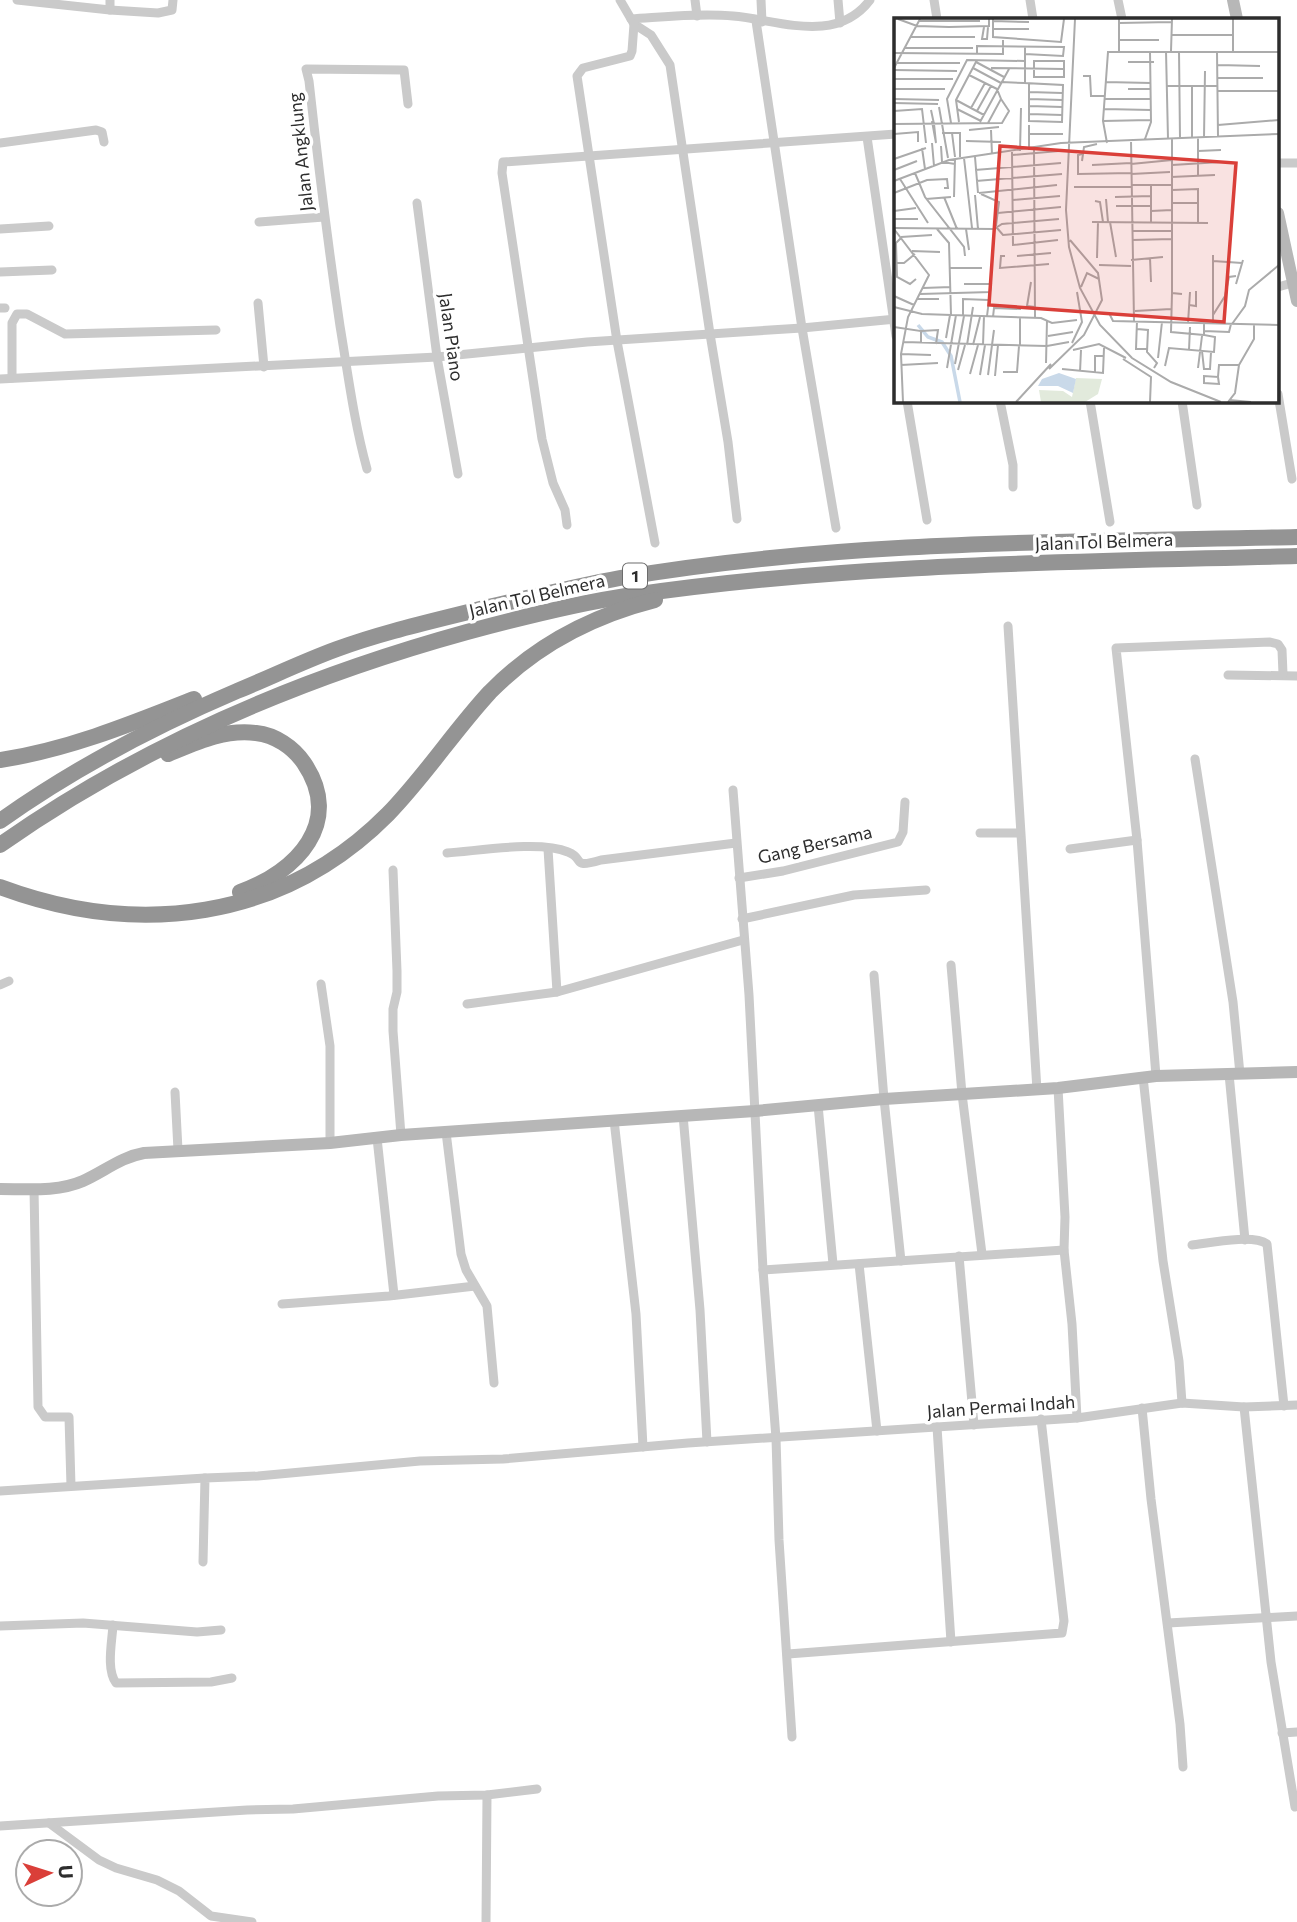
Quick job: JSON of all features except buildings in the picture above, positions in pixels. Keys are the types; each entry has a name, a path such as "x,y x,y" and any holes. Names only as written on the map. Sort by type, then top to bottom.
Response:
{"highway":[{"name":"Jalan Tol Belmera","path":"0,821 104,757 190,711 339,648 504,603 619,578 818,554 951,545 1297,537"},
{"name":"Jalan Tol Belmera","path":"0,845 98,782 189,733 336,672 419,645 520,618 622,597 819,573 940,566 1297,556"},
{"path":"6,884 69,907 156,916 212,910 278,889 321,867 388,814 491,692 548,644 604,616 721,583"},
{"path":"0,760 67,744 138,721 251,677 303,663"},
{"path":"6,884 113,905 192,903 226,896 264,882 291,864 313,834 317,819 319,802 314,780 296,751 280,740 258,733 232,732 209,737 98,782"}],"street":[{"path":"18,0 110,10 167,12 172,10 173,0"},
{"path":"110,0 110,10"},
{"path":"620,0 632,22 651,35 670,65 728,442 737,519"},
{"path":"695,0 697,16"},
{"path":"761,0 759,21 773,142 836,528"},
{"path":"838,0 841,23"},
{"path":"632,22 731,16 819,27 841,23 854,17 870,0"},
{"path":"934,0 937,18"},
{"path":"1030,0 1033,18"},
{"path":"1118,0 1122,18"},
{"path":"1233,0 1237,18"},
{"path":"632,22 630,56 583,68 577,76 617,341 655,543"},
{"name":"Jalan Angklung","path":"367,469 358,437 346,362 324,217 306,69 401,69 405,73 408,104"},
{"path":"0,144 96,130 102,132 104,142"},
{"path":"566,525 565,510 545,456 527,348 501,167 506,161 588,158 894,134"},
{"path":"867,137 894,312"},
{"name":"Jalan Piano","path":"417,203 437,357 458,474"},
{"path":"259,222 324,217"},
{"path":"1280,218 1290,241 1292,283 1297,302"},
{"path":"0,229 48,226"},
{"path":"0,272 52,270"},
{"path":"1280,287 1292,283"},
{"path":"258,303 264,367"},
{"path":"12,378 12,323 17,314 27,314 65,334 216,330"},
{"path":"0,379 437,357 894,319"},
{"path":"907,402 928,520"},
{"path":"1000,402 1013,465 1013,487"},
{"path":"1090,402 1110,522"},
{"path":"1182,402 1197,505"},
{"path":"1279,402 1292,480"},
{"path":"1008,626 1037,1090"},
{"path":"1156,1076 1137,840 1115,648 1270,642 1278,644 1282,650 1283,674"},
{"path":"1228,675 1297,676"},
{"path":"1195,760 1231,989 1245,1240"},
{"path":"733,790 749,995 792,1737"},
{"name":"Gang Bersama","path":"739,878 783,871 898,842 903,832 905,802"},
{"path":"980,833 1020,833"},
{"path":"1070,849 1137,840"},
{"path":"447,853 524,847 568,852 579,863 586,864 736,843"},
{"path":"548,849 557,992"},
{"path":"393,870 397,971 393,1031 401,1135"},
{"path":"742,919 854,895 926,890"},
{"path":"467,1004 557,992 743,940"},
{"path":"951,965 962,1094 982,1254"},
{"path":"874,975 901,1261"},
{"path":"321,985 330,1046 330,1143"},
{"path":"0,1189 61,1187 83,1181 127,1156 178,1150 330,1143 401,1135 1037,1090 1156,1076 1297,1072"},
{"path":"1143,1077 1182,1403"},
{"path":"1058,1088 1065,1217 1064,1250 1072,1324 1077,1418"},
{"path":"175,1092 178,1150"},
{"path":"818,1105 833,1264"},
{"path":"683,1115 700,1310 707,1442"},
{"path":"614,1120 636,1314 643,1447"},
{"path":"446,1132 461,1254 466,1270 487,1306 494,1383"},
{"path":"377,1138 394,1295"},
{"path":"34,1189 38,1407 45,1417 69,1418 71,1486"},
{"path":"1192,1245 1245,1240 1261,1240 1267,1244 1284,1406"},
{"path":"763,1270 1064,1250"},
{"path":"959,1256 974,1425"},
{"path":"859,1264 877,1432"},
{"path":"282,1304 475,1286"},
{"name":"Jalan Permai Indah","path":"0,1491 258,1476 420,1461 503,1459 707,1442 1077,1418 1182,1403 1244,1407 1297,1405"},
{"path":"1244,1407 1271,1662 1295,1807"},
{"path":"1142,1408 1183,1767"},
{"path":"788,1654 1058,1635 1065,1629 1041,1419"},
{"path":"937,1427 951,1642"},
{"path":"203,1562 205,1478"},
{"path":"1168,1623 1297,1616"},
{"path":"0,1626 83,1623 197,1632 221,1630"},
{"path":"113,1625 111,1664 116,1683 211,1682 232,1678"},
{"path":"1282,1733 1297,1732"},
{"path":"0,1826 293,1809 438,1796 487,1796 537,1789"},
{"path":"486,1922 487,1796"},
{"path":"49,1823 99,1860 157,1880 178,1891 211,1916 252,1922"}]}
